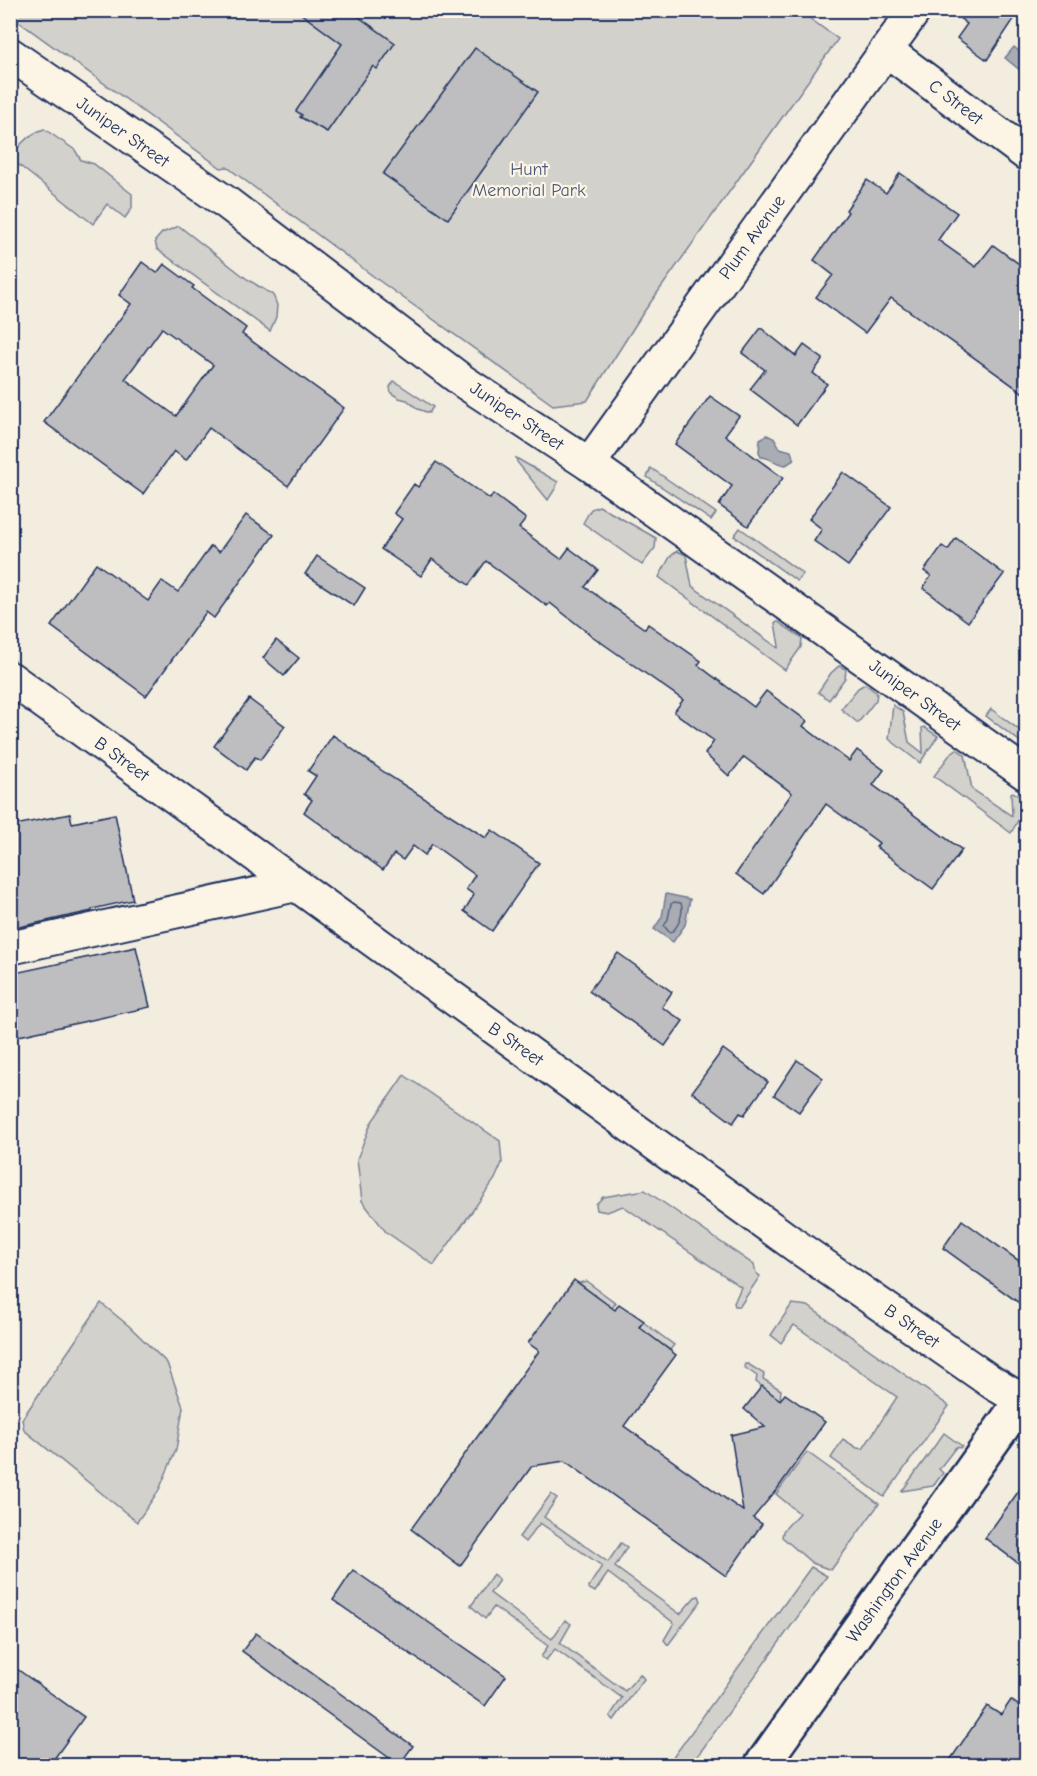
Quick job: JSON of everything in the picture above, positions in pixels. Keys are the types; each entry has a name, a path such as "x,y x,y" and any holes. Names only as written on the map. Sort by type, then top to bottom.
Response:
{"main road":[{"name":"Washington Avenue","path":"761,1766 1025,1399"}],"street":[{"name":"Plum Avenue","path":"588,464 915,10"},
{"name":"C Street","path":"886,50 1026,154"},
{"name":"Juniper Street","path":"10,54 227,203 465,382 588,464 1026,774"},
{"name":"B Street","path":"10,678 799,1248 993,1383 1025,1399"},
{"path":"10,948 296,885"}],"green space":[{"name":"Hunt Memorial Park","path":"11,10 798,10 838,39 643,313 587,401 553,405 381,282 227,167 221,168 11,16"},
{"path":"44,129 75,150 81,160 94,164 132,194 132,208 125,218 107,204 93,224 15,162 11,167 17,149 32,135"},
{"path":"179,226 247,279 273,295 277,305 276,317 270,331 157,249 155,241 162,233"},
{"path":"394,381 433,407 429,413 391,393 390,387"},
{"path":"516,458 558,482 548,500 517,462"},
{"path":"651,468 716,513 711,520 647,477"},
{"path":"599,506 656,538 655,548 642,565 583,523 591,509"},
{"path":"740,528 803,574 797,581 734,536"},
{"path":"677,551 686,555 692,586 778,648 775,623 778,622 802,638 801,647 785,670 659,577 670,557"},
{"path":"839,666 846,669 845,678 829,700 818,692 831,673"},
{"path":"865,684 877,693 876,700 858,723 841,709 858,688"},
{"path":"893,705 903,712 909,742 923,753 922,728 938,736 920,763 889,739"},
{"path":"991,709 1026,735 1026,746 986,716"},
{"path":"957,749 965,755 972,789 1012,816 1011,793 1026,800 1025,808 1011,833 934,776 951,753"},
{"path":"404,1075 500,1141 502,1163 495,1179 434,1265 386,1232 362,1201 357,1159 371,1123"},
{"path":"645,1190 754,1265 756,1273 760,1276 740,1306 735,1306 734,1303 741,1287 623,1206 607,1212 597,1210 596,1204 603,1197"},
{"path":"586,1281 616,1303 612,1308 579,1283"},
{"path":"101,1303 129,1326 167,1363 183,1407 176,1450 159,1490 137,1522 24,1430 22,1419"},
{"path":"792,1304 808,1306 949,1406 884,1497 831,1458 843,1439 863,1449 897,1397 794,1325 781,1343 771,1335"},
{"path":"643,1322 674,1345 670,1350 639,1328"},
{"path":"745,1364 764,1374 763,1379 781,1390 780,1400 756,1382 757,1376 744,1367"},
{"path":"944,1433 962,1446 956,1447 939,1469 943,1473 933,1486 902,1491"},
{"path":"807,1452 879,1504 831,1570 812,1563 782,1537 783,1531 799,1513 776,1494"},
{"path":"551,1494 557,1498 544,1517 608,1562 621,1543 627,1547 615,1567 680,1614 695,1597 699,1596 701,1601 668,1645 664,1640 674,1623 608,1573 595,1592 588,1588 602,1566 540,1523 525,1542 519,1537"},
{"path":"811,1567 827,1576 691,1765 669,1763"},
{"path":"493,1574 499,1580 490,1593 552,1639 565,1620 571,1624 560,1643 625,1691 640,1674 644,1679 614,1720 610,1716 622,1698 555,1649 546,1660 541,1657 548,1646 494,1607 485,1619 471,1606"}],"water":[{"path":"1014,47 1026,57 1026,75 1005,58"},
{"path":"767,435 775,439 780,448 791,451 794,460 786,465 761,457 760,439"},
{"path":"666,894 690,899 685,925 673,942 654,929 662,917"}],"building":[{"path":"296,10 349,10 395,43 377,69 373,66 327,132 300,117 302,115 296,111 342,44"},
{"path":"949,10 1020,10 987,60 957,38 967,24"},
{"path":"475,48 538,92 448,219 383,174"},
{"path":"900,173 957,213 938,240 976,267 993,245 1026,269 1026,395 891,298 865,333 816,297 833,275 814,260 848,212 846,210 867,180 886,193"},
{"path":"142,262 157,273 164,264 246,328 242,334 344,408 288,486 209,428 186,460 174,451 143,494 44,422 131,304 119,295","holes":["162,328 213,365 176,416 125,379"]},
{"path":"761,328 796,356 804,345 823,359 813,373 827,384 797,425 750,389 765,370 742,353"},
{"path":"710,396 739,416 725,435 783,478 748,526 719,505 732,486 675,444"},
{"path":"436,462 490,499 493,494 526,519 519,528 561,559 569,548 598,570 585,587 645,629 648,624 701,661 698,665 754,707 766,691 807,721 803,726 849,761 857,750 884,770 873,785 962,850 933,889 876,847 879,843 826,804 764,894 736,874 792,793 744,757 729,776 705,754 714,741 674,712 683,700 592,636 550,603 547,606 486,561 469,585 432,559 421,576 381,549 402,519 394,513 414,484 418,487"},
{"path":"843,472 891,507 848,566 814,541 822,529 809,519"},
{"path":"246,515 274,535 214,618 206,612 146,696 51,626 96,563 148,601 162,581 178,592 211,546 219,552"},
{"path":"956,538 1004,574 968,622 923,588 931,576 924,571 942,546 948,550"},
{"path":"317,556 365,588 354,606 305,574"},
{"path":"276,640 299,658 284,676 263,658"},
{"path":"249,699 285,726 260,760 255,757 246,770 214,746"},
{"path":"333,735 388,775 486,838 492,830 539,863 492,931 464,911 474,895 466,889 475,875 432,844 425,855 413,846 403,860 394,854 383,870 304,812 312,800 304,794 316,776 308,771"},
{"path":"70,814 72,823 115,814 133,900 10,929 10,826"},
{"path":"136,947 150,1007 10,1038 10,974"},
{"path":"618,953 672,992 662,1007 683,1021 665,1046 589,991"},
{"path":"723,1049 768,1082 744,1115 740,1113 733,1123 692,1092"},
{"path":"797,1060 823,1078 799,1112 774,1095"},
{"path":"962,1220 1026,1266 1026,1308 943,1248"},
{"path":"574,1280 615,1310 619,1304 644,1321 639,1327 676,1355 624,1426 743,1511 731,1435 765,1427 744,1409 762,1386 780,1400 785,1394 825,1422 778,1488 753,1518 762,1524 726,1576 565,1461 532,1466 460,1566 411,1529 539,1351 528,1343"},
{"path":"1026,1481 1026,1569 985,1538"},
{"path":"353,1570 506,1676 485,1706 333,1600"},
{"path":"256,1633 413,1746 399,1765 242,1651"},
{"path":"10,1664 84,1717 49,1766 10,1766"},
{"path":"1011,1700 1026,1711 1026,1766 946,1766 987,1706 1001,1715"}]}
